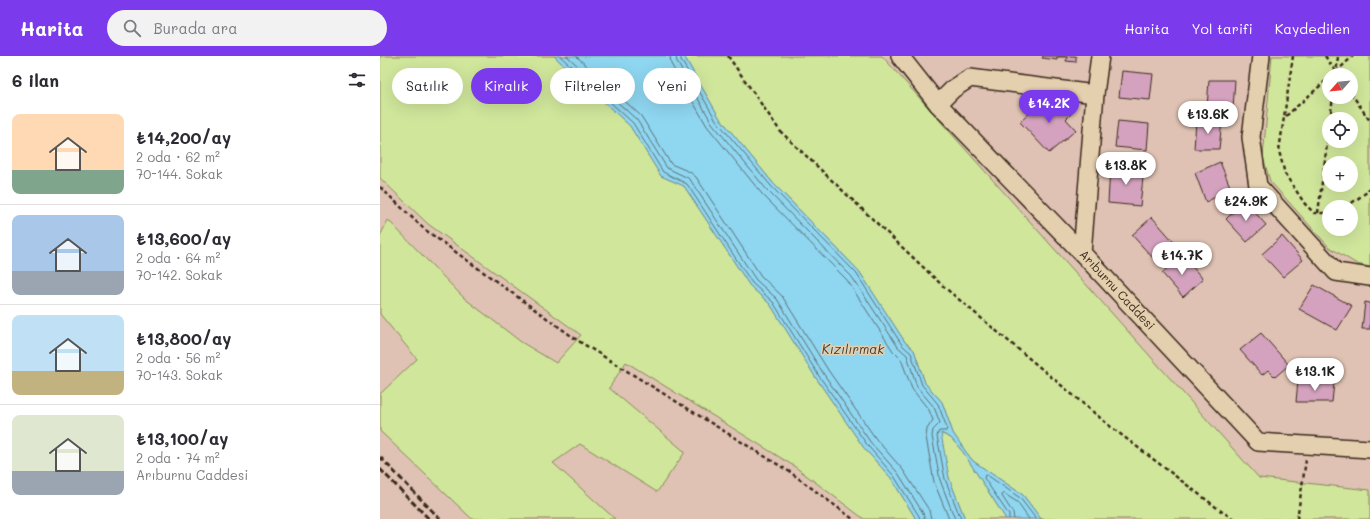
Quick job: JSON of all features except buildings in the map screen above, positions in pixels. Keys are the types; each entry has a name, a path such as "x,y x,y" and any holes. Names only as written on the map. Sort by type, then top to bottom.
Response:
{"street":[{"name":"Arıburnu Caddesi","path":"900,56 938,104 1082,252 1258,442 1370,449"},
{"path":"1082,252 1095,94 1100,56"},
{"path":"1261,56 1251,137 1258,186 1336,272 1370,278"},
{"path":"938,104 953,89 970,78 1095,94"}],"path":[{"path":"728,56 780,131 944,286 1111,427 1221,511 1234,519"},
{"path":"1293,56 1279,151 1285,174 1305,204 1314,213 1322,213"},
{"path":"1325,56 1332,68"},
{"path":"1337,68 1338,56"},
{"path":"1342,68 1353,56"},
{"path":"1285,116 1322,84"},
{"path":"1358,103 1370,120"},
{"path":"1318,213 1327,148"},
{"path":"380,187 424,229 577,340 790,472 853,519"},
{"path":"1356,200 1367,192 1370,187"},
{"path":"1297,519 1308,445"}],"green space":[{"path":"380,56 554,56 567,68 550,68 550,104 606,104 630,126 661,176 684,186 750,286 770,304 816,378 864,448 891,478 916,519 864,519 794,466 626,362 609,388 685,452 657,492 580,444 553,463 615,519 472,519 380,431 380,394 417,359 380,314 380,236 388,220 464,298 521,342 556,363 581,335 428,224 380,178"},
{"path":"684,56 882,56 1259,478 1370,490 1370,519 1041,519 1023,495 973,461 966,452 953,433 942,402 925,383 914,350 905,342 859,271 773,183 719,117 701,86 701,68 691,68"},
{"path":"1272,56 1370,56 1370,267 1357,264 1329,247 1270,181 1263,157"},
{"path":"940,433 951,438 963,452 1006,519 965,519 949,478"}],"water":[{"name":"Kızılırmak","path":"554,56 684,56 691,68 643,68 643,104 701,104 701,86 719,117 773,183 859,271 905,342 914,350 925,383 942,402 953,433 973,461 1023,495 1041,519 1006,519 963,452 951,438 941,433 949,478 965,519 916,519 891,478 864,448 816,378 770,304 750,286 684,186 661,176 630,126 606,104 635,104 635,68 567,68"}],"railway":[{"path":"380,457 440,519"},
{"path":"380,469 429,519"}]}
